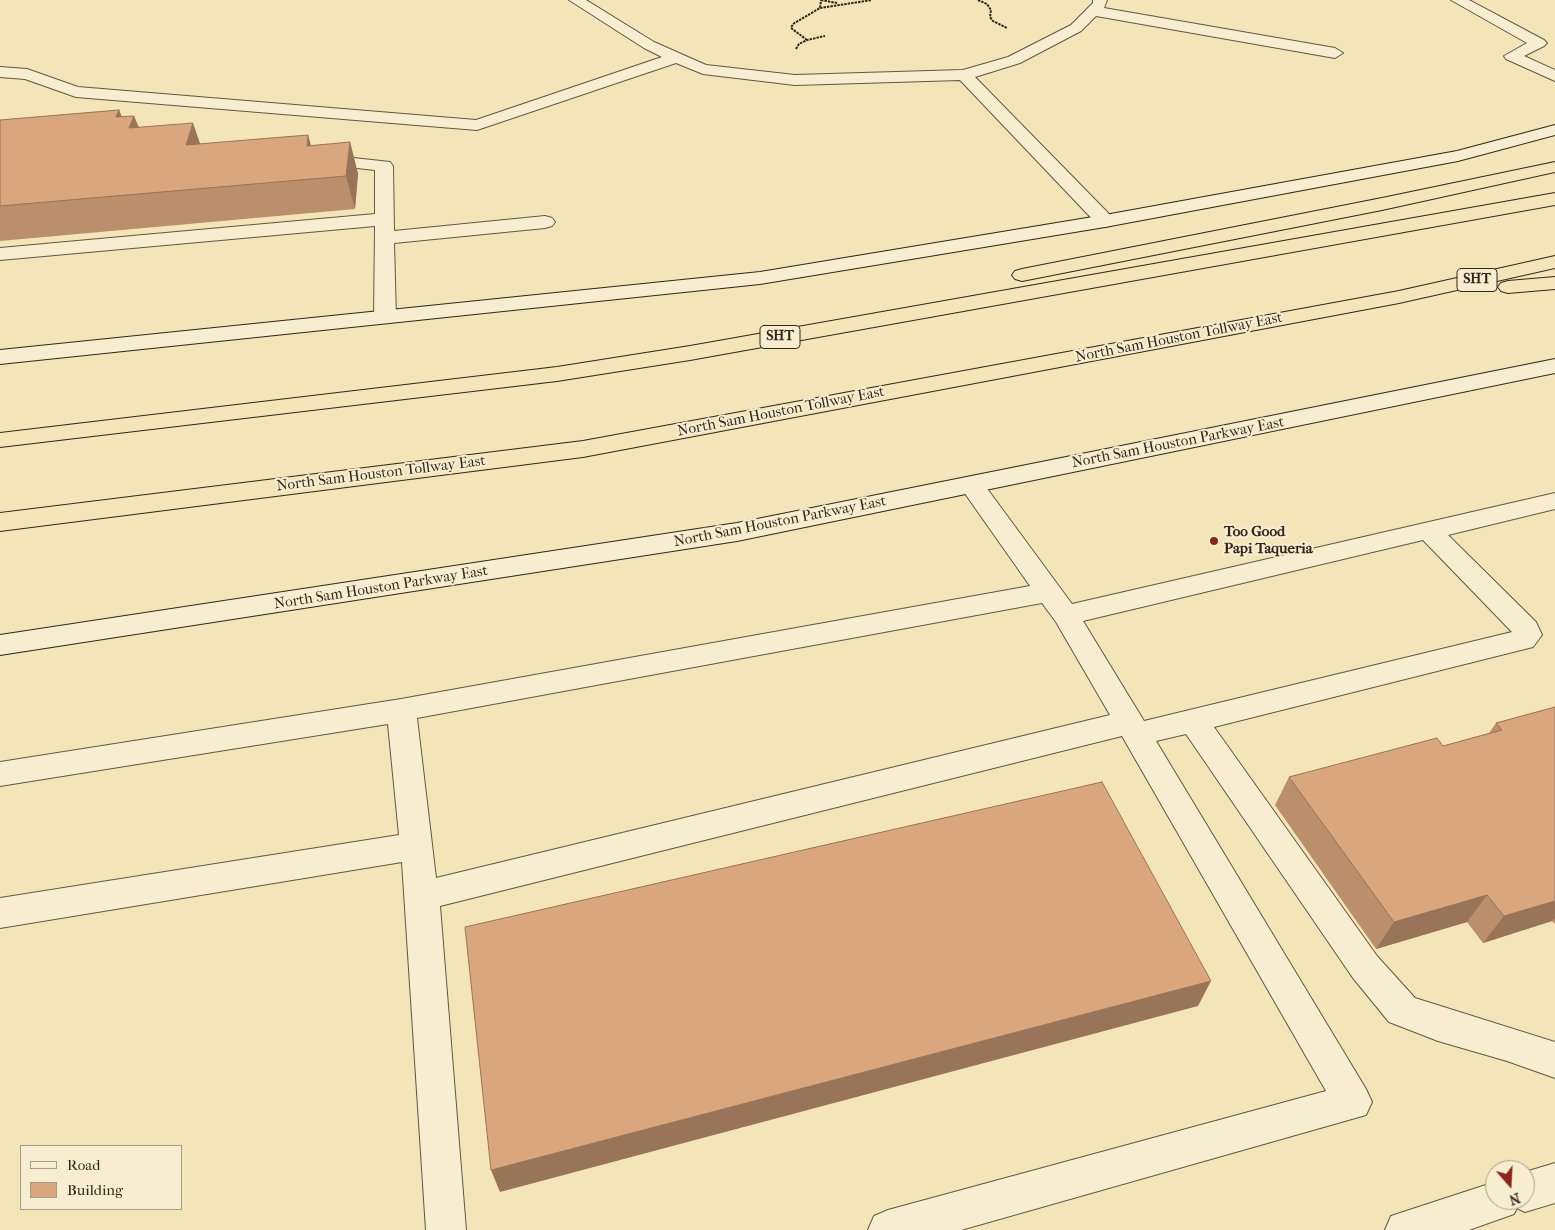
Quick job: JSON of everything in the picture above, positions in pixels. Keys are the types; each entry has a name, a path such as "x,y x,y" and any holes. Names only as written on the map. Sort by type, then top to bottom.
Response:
{"highway":[{"path":"690,353 823,314 1372,206 1555,167"},
{"name":"SHT","path":"0,440 557,374 690,353 1555,199"},
{"name":"North Sam Houston Tollway East","path":"0,522 583,449 1399,296 1555,262"},
{"path":"1399,296 1555,284"}],"main road":[{"path":"576,0 649,45 703,69 795,80 965,75 1021,56 1076,28 1097,5 1335,53"},
{"path":"1458,0 1539,43"},
{"path":"1555,42 1539,43 1512,56 1555,76"},
{"path":"0,72 27,74 76,92 477,125 677,57"},
{"path":"965,75 1106,221"},
{"path":"0,357 760,278 1106,221 1458,156 1555,130"},
{"path":"295,157 384,166 386,218 385,317"},
{"path":"0,254 386,218"},
{"path":"385,238 545,222"},
{"name":"North Sam Houston Parkway East","path":"0,645 728,534 1555,366"},
{"path":"888,1230 1353,1102 1134,728 1057,604 971,485"},
{"path":"0,774 1057,604 1428,530 1555,500"},
{"path":"422,896 1134,728 1193,721 1523,640 1528,635 1526,628 1428,530"},
{"path":"401,710 422,896 446,1230"},
{"path":"1193,721 1365,967 1402,1010 1438,1024 1507,1043 1555,1060"},
{"path":"0,913 416,846"},
{"path":"1535,1189 1555,1183"},
{"path":"1405,1230 1485,1205"}],"path":[{"path":"820,8 821,0 840,4"},
{"path":"807,40 791,28 793,24 820,8 872,0"},
{"path":"978,0 986,4 991,10 990,17 993,21 1009,28 1001,32"},
{"path":"795,50 807,40 825,36"}],"building":[{"path":"119,110 116,117 134,116 129,128 193,123 186,145 308,135 307,146 350,142 346,176 0,206 0,120"},
{"path":"1555,707 1555,901 1504,916 1487,895 1394,922 1289,777 1437,738 1443,746 1502,730 1496,723"},
{"path":"1102,782 1211,981 491,1170 465,927"}],"place":[{"name":"Too Good Papi Taqueria","path":"1214,541"}]}
